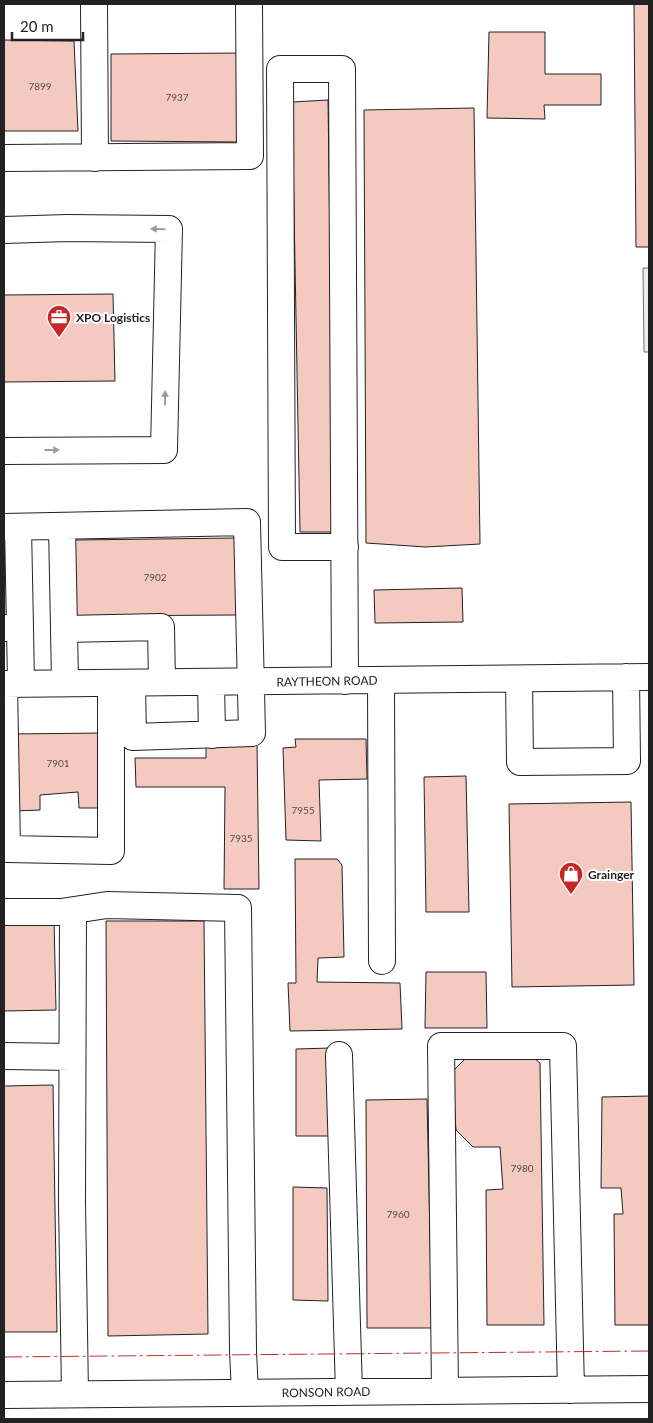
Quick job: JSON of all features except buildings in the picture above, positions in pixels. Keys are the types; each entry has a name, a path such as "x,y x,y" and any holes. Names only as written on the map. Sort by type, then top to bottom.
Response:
{"street":[{"path":"94,4 95,158"},
{"path":"4,158 250,156 250,4"},
{"path":"345,547 282,547 280,69 342,69 345,547 345,681"},
{"path":"4,230 67,228 169,229 164,450 4,451"},
{"path":"248,522 252,734 133,737 122,683 111,851 7,849 12,628 11,527 248,522"},
{"path":"62,526 65,683"},
{"path":"64,629 161,627 162,682"},
{"path":"519,679 520,762 627,761 638,677"},
{"name":"RAYTHEON ROAD","path":"10,684 638,677"},
{"path":"381,680 382,961"},
{"path":"210,682 212,735"},
{"path":"4,912 62,912 107,905 238,908 243,1352 246,1393"},
{"path":"73,911 72,1202 76,1394"},
{"path":"446,1391 441,1046 563,1046 571,1390"},
{"path":"4,1056 72,1057"},
{"path":"339,1056 349,1392"},
{"name":"RONSON ROAD","path":"4,1395 649,1389"}],"shaded area":[{"path":"643,268 649,268 649,352 644,352"}],"power":[{"path":"4,1357 649,1351"}],"place":[{"name":"XPO Logistics","path":"59,338"},
{"name":"Grainger","path":"571,895"}]}
